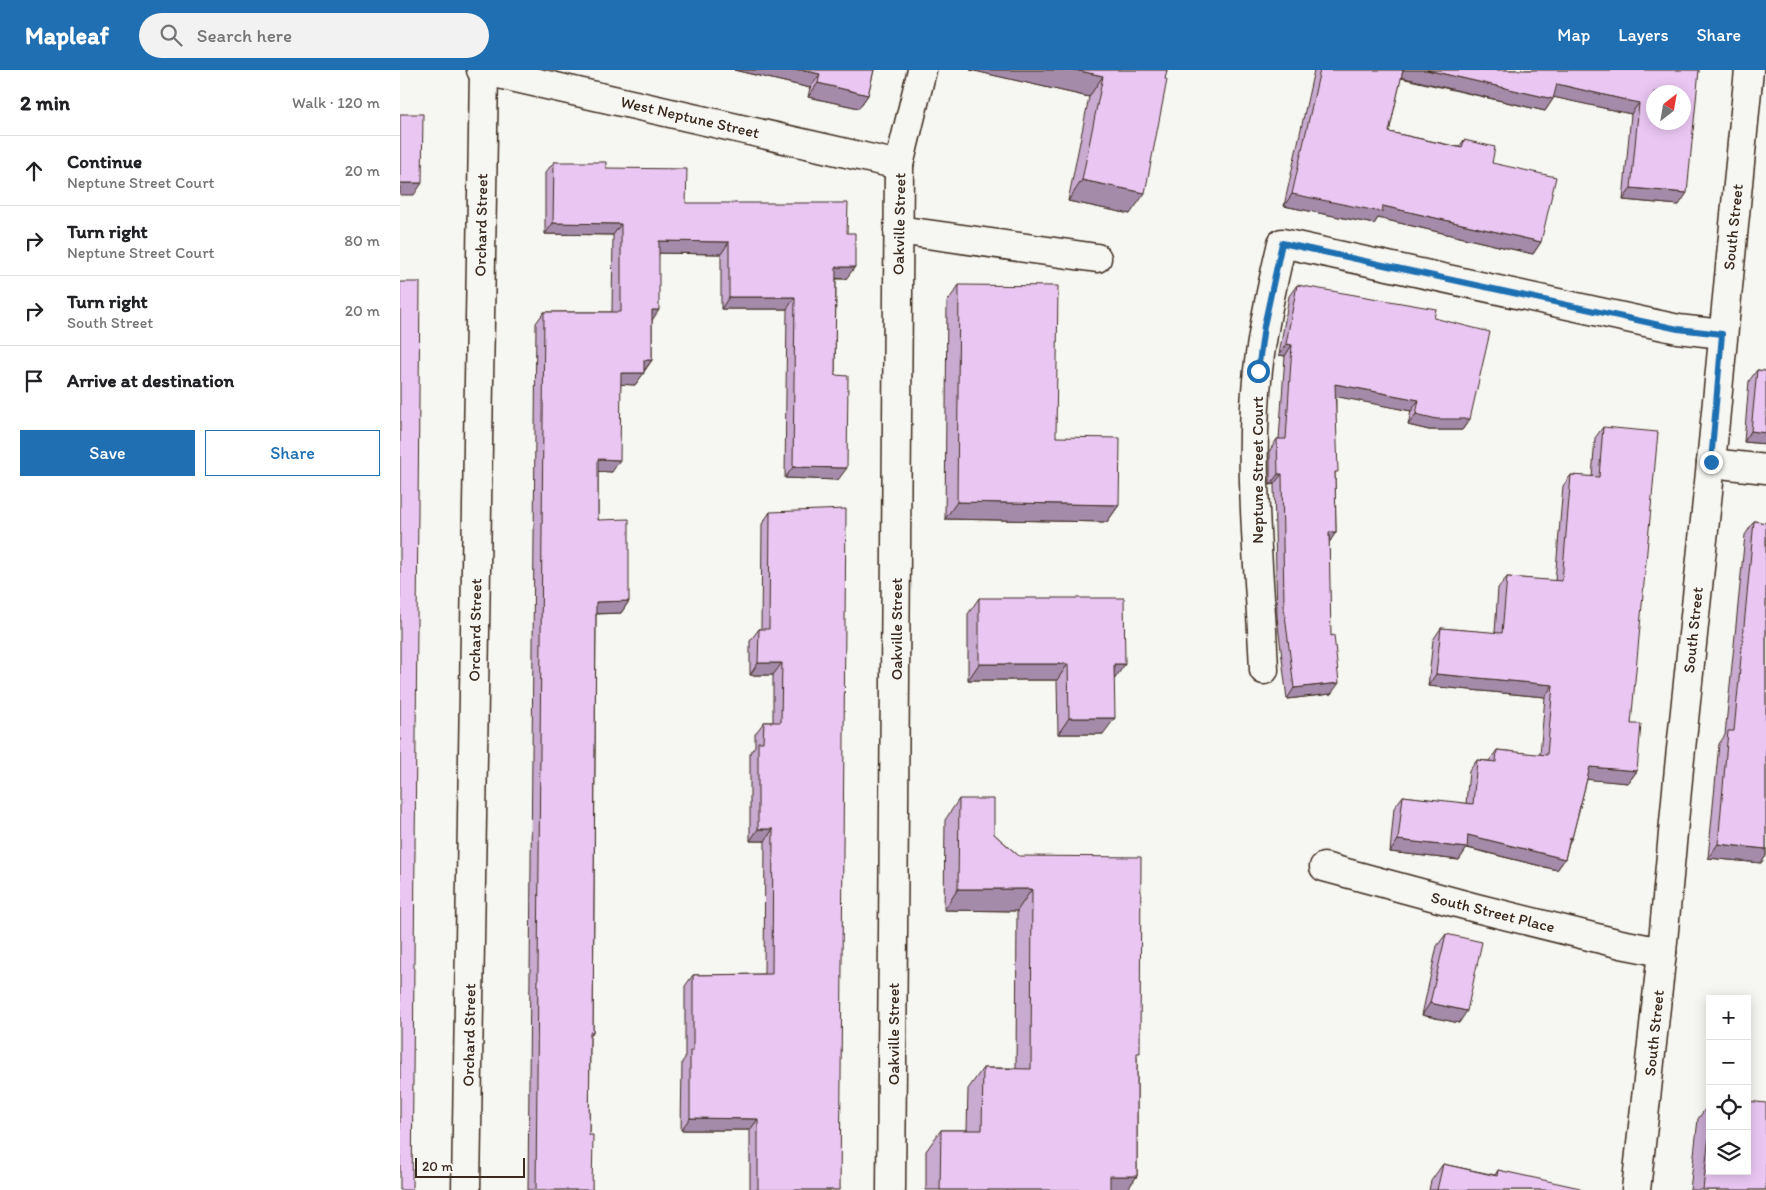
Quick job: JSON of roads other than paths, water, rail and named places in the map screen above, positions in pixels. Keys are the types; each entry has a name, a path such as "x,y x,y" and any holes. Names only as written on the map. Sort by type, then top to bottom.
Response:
{"street":[{"name":"West Neptune Street","path":"483,70 899,165"},
{"name":"Orchard Street","path":"466,1190 483,70"},
{"name":"Oakville Street","path":"891,1190 899,165 922,70"},
{"name":"South Street","path":"1636,1190 1662,952 1722,334 1750,70"},
{"path":"898,230 1097,258"},
{"name":"Neptune Street Court","path":"1264,670 1255,518 1256,410 1258,371 1264,326 1282,243 1678,329 1722,334"},
{"path":"1711,462 1766,468"},
{"name":"South Street Place","path":"1324,867 1476,908 1621,944 1662,952"}]}
